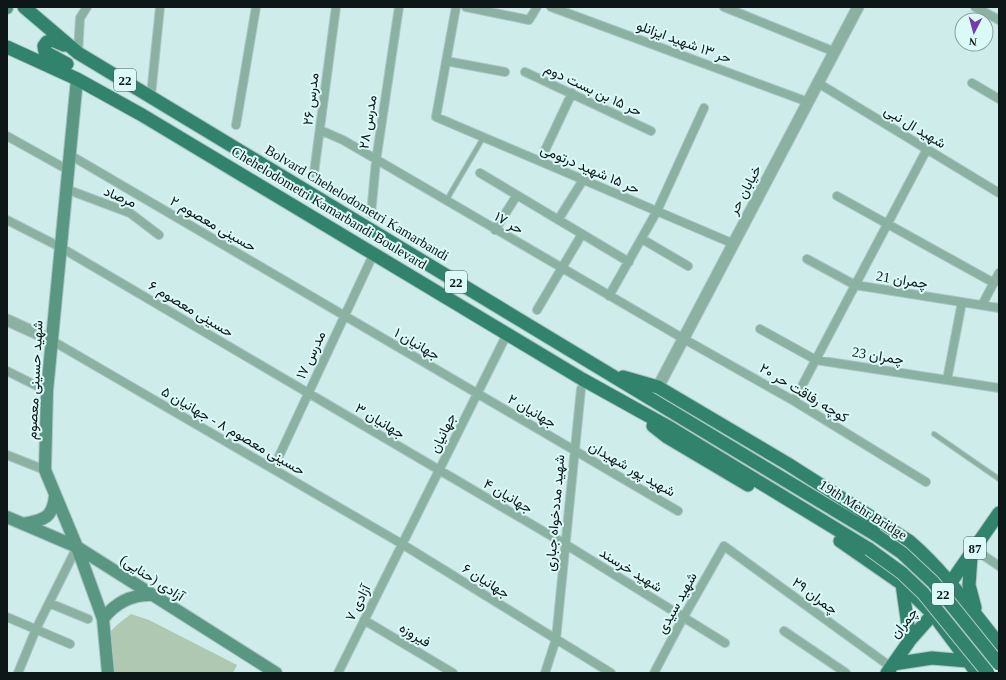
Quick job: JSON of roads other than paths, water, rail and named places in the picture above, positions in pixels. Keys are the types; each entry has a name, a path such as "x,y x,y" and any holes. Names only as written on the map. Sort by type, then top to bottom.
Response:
{"main road":[{"name":"Bolvard Chehelodometri Kamarbandi","path":"24,7 75,51 151,95 680,417"},
{"path":"75,51 52,40 44,46 45,52 49,55 106,85 142,115"},
{"name":"Chehelodometri Kamarbandi Boulevard","path":"7,47 77,79 142,115 374,252 622,403 672,429 892,564 923,594 988,673"},
{"name":"شهید حسینی معصوم","path":"77,79 51,340 47,391 45,470 77,547 102,619 108,673"},
{"path":"605,372 658,387 788,464 909,541 951,582 999,644"},
{"path":"622,403 667,437 833,537 889,573 933,614 976,673"},
{"name":"19th Mehr Bridge","path":"680,417 876,535 907,557 933,582 999,664"},
{"path":"23,524 43,519 51,513 54,505 55,493"},
{"name":"چمران","path":"890,668 910,640 933,614 951,582 999,513"},
{"name":"آزادی (حنایی)","path":"7,517 77,547 150,595 276,673"},
{"path":"889,573 898,572 908,565 913,553 909,541"},
{"path":"973,551 969,585 979,617"},
{"path":"902,584 910,640"},
{"path":"102,619 115,605 123,600 141,595 150,595"},
{"path":"958,650 962,636 966,631 973,628 986,628"},
{"path":"890,668 932,658 967,661"}],"street":[{"path":"75,51 80,18 87,7"},
{"path":"151,95 160,7"},
{"path":"236,125 256,7"},
{"name":"مدرس ۲۶","path":"314,173 336,7"},
{"name":"مدرس ۲۸","path":"371,214 376,160 399,7"},
{"path":"456,7 446,61 505,72"},
{"path":"466,7 529,20 537,7"},
{"name":"حر ۱۳ شهید ایزانلو","path":"551,7 808,102"},
{"path":"724,7 835,52"},
{"name":"خیابان حر","path":"658,387 858,7"},
{"path":"975,7 999,20"},
{"name":"حر ۱۵ شهید درتومی","path":"446,61 436,117 734,244"},
{"name":"حر ۱۵ بن بست دوم","path":"525,72 651,131"},
{"name":"شهید ال نبی","path":"818,83 999,193"},
{"path":"972,83 999,99"},
{"path":"540,161 572,93"},
{"path":"609,296 657,211 704,108"},
{"name":"حر ۱۷","path":"320,130 343,140 684,339"},
{"path":"7,136 68,170"},
{"path":"794,401 927,149"},
{"name":"حسینی معصوم ۲","path":"70,155 344,316"},
{"path":"480,173 629,262"},
{"path":"558,220 583,180"},
{"name":"مرصاد","path":"66,189 130,213 159,235"},
{"path":"496,230 517,195"},
{"path":"837,196 994,283"},
{"name":"حسینی معصوم ۶","path":"7,220 60,247 308,393"},
{"path":"537,310 563,269 582,234"},
{"path":"642,238 688,266"},
{"name":"مدرس ۱۷","path":"273,469 374,252"},
{"name":"چمران 21","path":"807,259 855,285 999,308"},
{"path":"982,305 999,273"},
{"path":"947,380 962,302"},
{"name":"جهانیان ۱","path":"344,316 477,394"},
{"path":"7,320 51,340"},
{"name":"چمران 23","path":"760,329 816,360 999,388"},
{"name":"جهانیان","path":"402,544 507,334"},
{"name":"کوچه رفاقت حر ۲۰","path":"684,339 794,401 926,482"},
{"name":"حسینی معصوم ۸ - جهانیان ۵","path":"51,340 402,544"},
{"path":"7,371 47,391"},
{"name":"شهید مددخواه جباری","path":"545,673 556,639 581,389"},
{"name":"جهانیان ۳","path":"308,393 439,471"},
{"name":"جهانیان ۲","path":"477,394 574,450"},
{"name":"شهید پور شهیدان","path":"574,450 678,511"},
{"path":"7,455 45,470"},
{"name":"جهانیان ۴","path":"439,471 565,544"},
{"name":"آزادی ۷","path":"338,673 402,544"},
{"name":"جهانیان ۶","path":"402,544 611,673"},
{"name":"شهید خرسند","path":"565,544 725,643"},
{"name":"شهید سیدی","path":"654,673 724,546"},
{"name":"چمران ۲۹","path":"724,546 890,668"},
{"path":"18,673 36,629 77,547"},
{"path":"973,551 999,566"},
{"path":"49,603 88,619"},
{"path":"7,617 70,644"},
{"name":"فیروزه","path":"364,620 453,673"},
{"path":"784,631 846,673"}],"lane":[{"path":"446,201 484,137"},
{"path":"934,434 999,479"}]}
